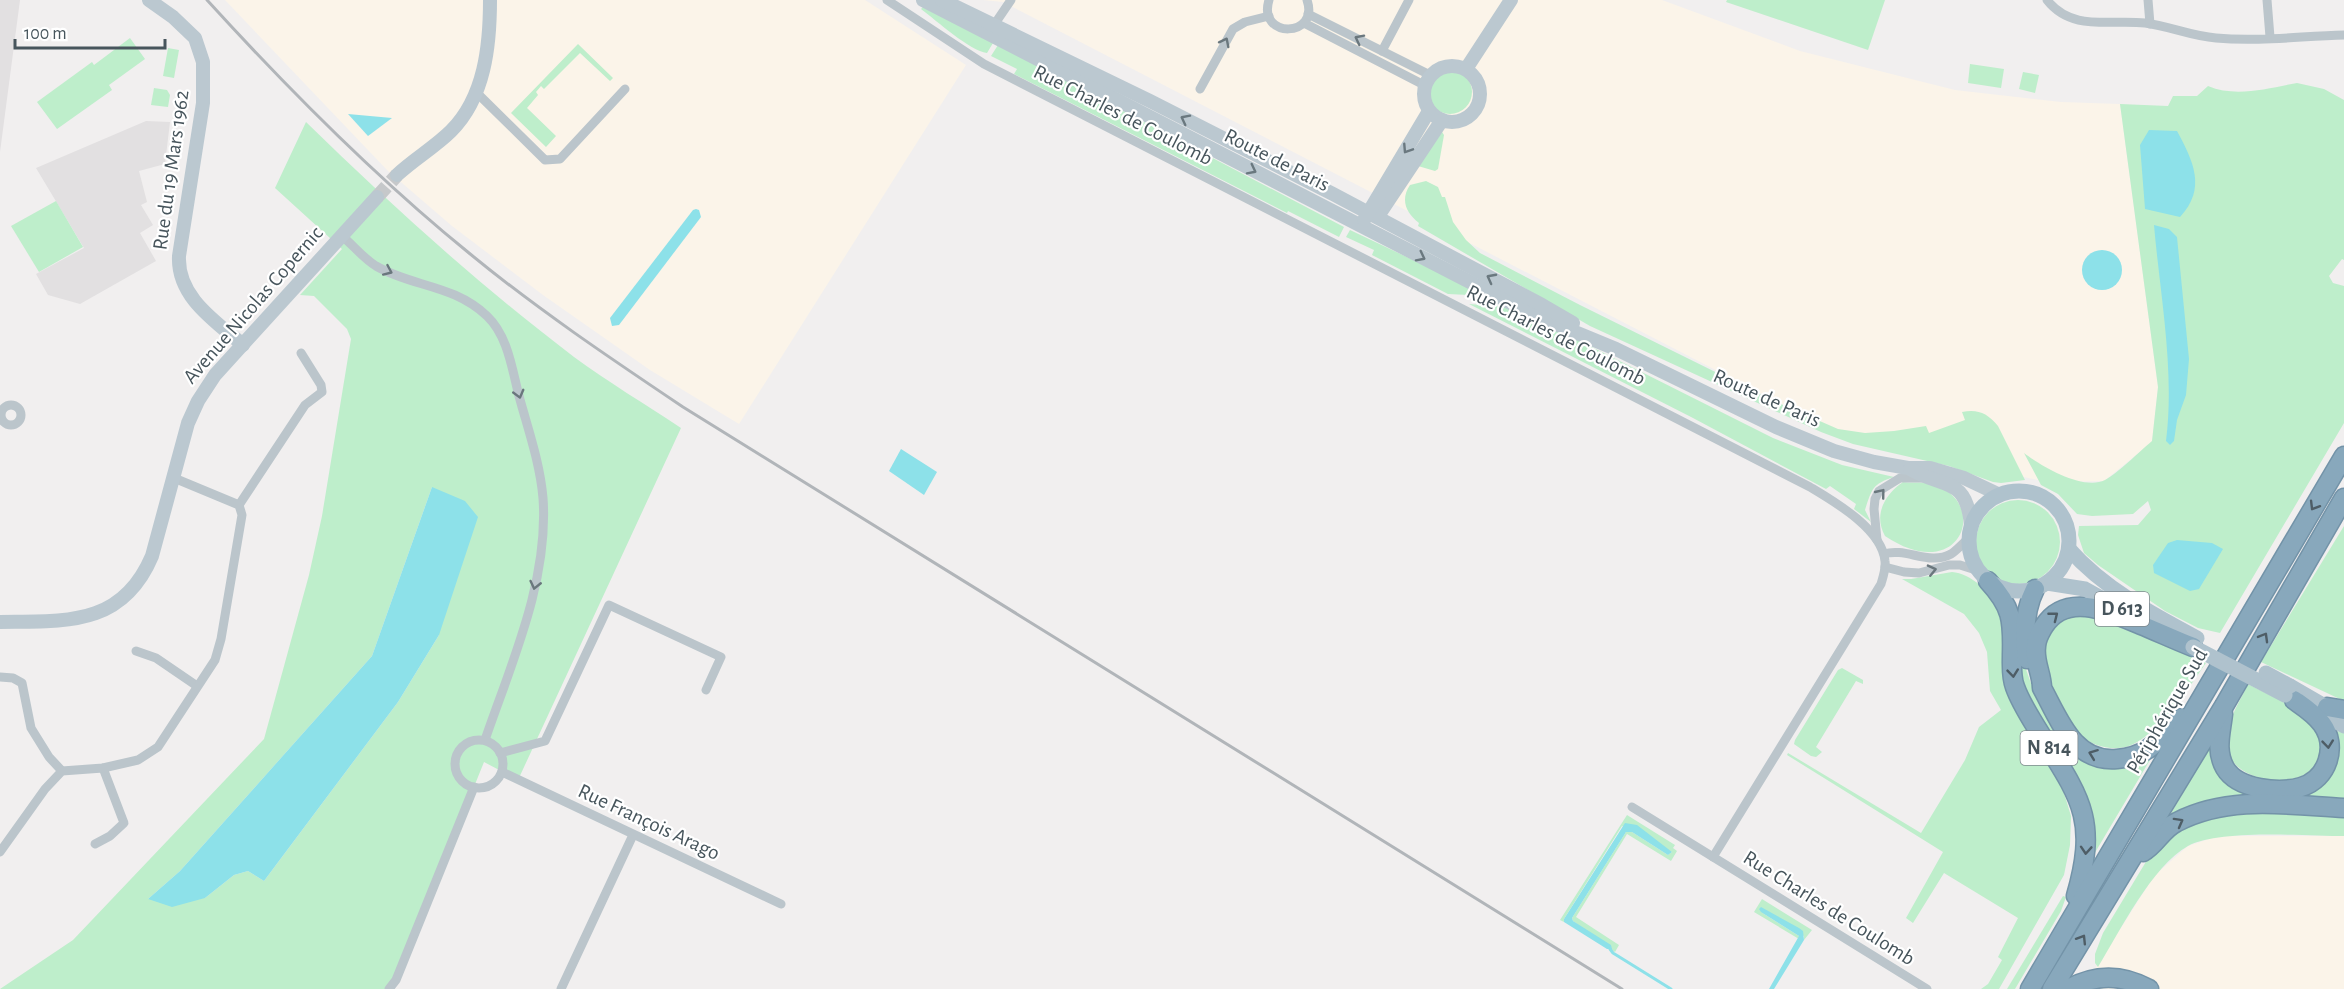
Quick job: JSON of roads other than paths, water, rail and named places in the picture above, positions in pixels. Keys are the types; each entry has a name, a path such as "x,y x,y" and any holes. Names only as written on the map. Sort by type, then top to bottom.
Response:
{"highway":[{"name":"Périphérique Sud","path":"2030,989 2194,706 2344,456"},
{"name":"Périphérique Sud","path":"2052,989 2224,706 2344,498"},
{"path":"2330,522 2344,507"},
{"name":"N 814","path":"1983,576 2001,595 2012,616 2012,669 2015,686 2032,720 2074,789 2084,817 2087,837 2084,869 2070,920"},
{"name":"N 814","path":"2041,586 2028,610 2025,646 2027,662 2032,679 2042,688 2075,744 2088,754 2111,760 2133,757 2148,749 2194,706"},
{"name":"N 814","path":"2042,688 2042,680 2035,661 2038,636 2048,620 2063,610 2082,606 2104,610 2195,643"},
{"path":"2224,706 2219,750 2226,770 2235,779 2247,784 2274,789 2301,787 2320,776 2325,769 2330,740 2322,723 2290,693"},
{"path":"2133,857 2148,849 2174,823 2199,812 2231,805 2258,803 2344,808"},
{"path":"2068,989 2081,982 2109,977 2123,978 2149,989"}],"main road":[{"name":"Rue du 19 Mars 1962","path":"149,0 173,17 195,38 203,62 203,103 179,256 181,279 191,297 243,345"},
{"path":"397,175 452,130 467,112 477,93 486,51 490,0"},
{"name":"Route de Paris","path":"923,0 1536,316 1616,349 1776,427 1834,451 1874,462 1908,468 1930,468 1964,478 2000,495"},
{"name":"Route de Paris","path":"942,0 1150,101 1372,215 1542,305 1616,349"},
{"path":"1466,69 1511,0"},
{"path":"1449,65 1466,69 1478,82 1480,93 1478,104 1473,113 1464,119 1450,122 1442,120 1429,111 1424,102 1427,80 1438,68 1449,65"},
{"path":"1372,215 1383,186 1429,111"},
{"path":"1365,228 1372,215 1442,120"},
{"name":"Avenue Nicolas Copernic","path":"0,622 75,620 101,611 122,598 137,582 149,563 192,411 216,375 376,197"},
{"name":"Route de Paris","path":"1908,468 1926,478 1959,490 1966,499 1970,531"},
{"path":"2019,491 2038,494 2051,503 2064,519 2069,535 2069,549 2065,562 2057,574 2041,586 2015,591 2006,590 1983,576 1971,555 1970,531 1980,510 1990,500 2000,495 2019,491"},
{"name":"D 613","path":"2069,549 2119,592 2195,643"},
{"name":"D 613","path":"2041,586 2085,589 2290,693 2344,726"},
{"name":"D 613","path":"2290,693 2336,708 2344,716"}],"street":[{"name":"Rue Charles de Coulomb","path":"887,0 984,64 1810,487 1856,518 1877,540 1884,554 1885,567 1877,591 1713,857"},
{"path":"976,29 994,25 1011,0"},
{"path":"1269,0 1269,16 1274,24 1282,29 1292,29 1306,18 1307,0"},
{"path":"1382,51 1409,0"},
{"path":"2047,0 2059,13 2082,22 2150,24 2216,38 2344,35"},
{"path":"2148,0 2150,24"},
{"path":"2267,0 2270,37"},
{"path":"1200,89 1233,28 1245,22 1269,16"},
{"path":"1306,18 1382,51 1427,80"},
{"path":"1306,18 1427,80"},
{"path":"477,93 544,160 560,159 625,89"},
{"path":"342,236 376,266 401,277 441,288 487,316 500,333 510,361 540,473 543,527 534,588 485,740"},
{"path":"239,505 305,405 319,397 322,392 321,385 301,353"},
{"path":"174,478 239,505"},
{"path":"1877,540 1874,509 1879,491 1900,478 1926,478"},
{"path":"0,852 45,789 62,771 103,768 138,760 158,747 215,660 222,639 242,515 239,505"},
{"path":"1884,554 1897,552 1930,558 1941,557 1950,554 1970,531"},
{"path":"1885,567 1919,573 1949,565 1960,565 1983,576"},
{"path":"500,753 544,741 609,605 721,657 706,690"},
{"path":"136,651 156,658 197,686"},
{"path":"0,677 13,678 22,684 31,728 49,757 62,771"},
{"path":"485,740 496,747 500,753 503,766 490,785 474,787 462,780 456,769 455,762 460,749 471,741 485,740"},
{"path":"95,844 110,836 124,823 103,768"},
{"name":"Rue François Arago","path":"501,772 781,904"},
{"path":"389,989 396,980 474,787"},
{"name":"Rue Charles de Coulomb","path":"1632,807 1927,989"},
{"path":"561,989 633,834"}],"water":[{"path":"348,114 392,118 368,136"},
{"path":"2149,130 2177,131 2192,164 2195,174 2193,196 2180,217 2145,209 2140,145"},
{"path":"696,209 699,210 701,217 619,325 612,326 610,318"},
{"path":"2154,225 2169,229 2177,237 2189,359 2186,395 2177,420 2174,441 2170,445 2166,441 2168,360"},
{"path":"2102,250 2116,256 2122,270 2116,284 2102,290 2088,284 2082,270 2088,256"},
{"path":"901,449 937,472 924,495 889,471"},
{"path":"432,487 465,501 478,517 439,635 398,702 264,881 248,871 234,875 205,898 172,907 148,899 180,871 372,656"},
{"path":"2177,540 2212,543 2223,549 2199,589 2190,591 2154,573 2153,565 2168,543"},
{"path":"1625,823 1637,825 1672,852 1668,855 1632,832 1626,832 1572,918 1573,921 1611,945 1612,949 1607,949 1564,922 1564,919"},
{"path":"1761,907 1803,931 1804,940 1774,989 1769,989 1799,936 1761,912 1759,909"}],"waterway":[{"path":"1610,949 1671,989"}],"tunnel":[{"path":"377,197 397,175"}],"railway":[{"path":"207,0 269,67 400,194 495,274 574,333 683,407 1622,989"}]}
